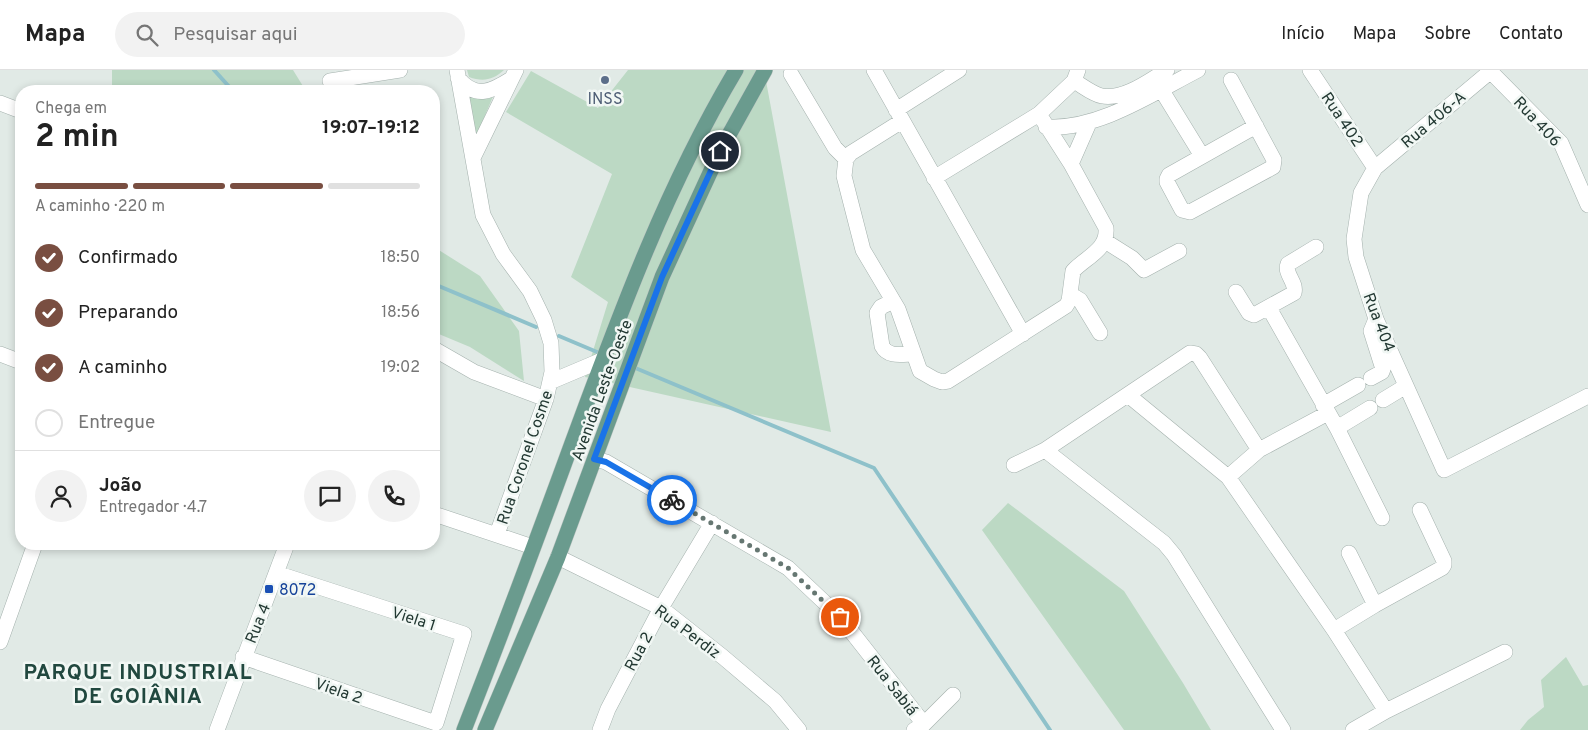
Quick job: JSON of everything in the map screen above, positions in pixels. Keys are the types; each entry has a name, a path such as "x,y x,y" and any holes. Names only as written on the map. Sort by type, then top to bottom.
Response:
{"main road":[{"name":"Avenida Leste-Oeste","path":"464,730 602,360 642,260 710,114 736,70"},
{"name":"Avenida Leste-Oeste","path":"485,730 558,557 662,277 720,151 765,70"},
{"path":"680,177 682,188 687,192 693,194 702,190"},
{"path":"666,205 682,209 689,216"},
{"path":"511,608 534,615"}],"street":[{"path":"330,81 400,70"},
{"path":"874,70 1023,334"},
{"path":"959,70 851,153 846,160 844,176 863,250 898,309 920,371 934,379 942,382 948,380 1066,306 1069,301 1074,271 1102,247 1105,241 1107,236 1106,228 1071,164 1043,120"},
{"path":"934,178 1043,120 1076,76 1096,94 1112,96 1161,79 1198,70"},
{"name":"Rua 402","path":"1310,70 1375,168"},
{"name":"Rua 406-A","path":"1375,168 1491,70"},
{"name":"Rua 406","path":"1491,70 1561,143 1588,205"},
{"path":"458,74 464,84 476,91 491,91 514,74"},
{"name":"Rua Coronel Cosme","path":"458,74 484,215 503,254 530,291 544,320 551,342 552,372 546,399 497,534"},
{"path":"473,158 514,74"},
{"path":"790,74 835,148 846,160"},
{"path":"1043,120 1068,127 1089,123 1113,113 1161,79"},
{"path":"1161,79 1202,156"},
{"path":"1231,80 1256,126 1274,160 1273,167 1190,212 1182,210 1167,182 1169,175 1256,126"},
{"path":"0,103 15,109"},
{"path":"1071,164 1089,123"},
{"name":"Rua 404","path":"1375,168 1361,193 1354,239 1356,257 1401,389 1444,470 1588,396"},
{"path":"1105,241 1132,258 1144,270 1179,251"},
{"path":"1236,292 1251,315 1254,316 1269,308 1294,293 1295,286 1287,270 1288,264 1316,247"},
{"path":"1070,294 1080,300 1100,332"},
{"path":"893,301 876,312 882,346 889,354 914,354"},
{"path":"1269,308 1337,428 1382,518"},
{"path":"1371,377 1371,331 1376,319"},
{"path":"440,352 474,372 546,399"},
{"path":"1014,465 1045,450 1190,353 1196,354 1200,358 1259,450"},
{"path":"0,354 15,360"},
{"path":"550,382 602,360"},
{"path":"1228,477 1259,450 1326,409 1371,377"},
{"path":"1371,377 1401,389"},
{"path":"1337,428 1401,389"},
{"path":"1128,395 1228,477 1334,630 1386,711"},
{"path":"1045,450 1164,543 1283,730"},
{"name":"Rua Sabiá","path":"594,459 606,462 788,568 840,617 919,727"},
{"path":"1334,630 1442,568 1444,565 1420,510"},
{"path":"440,516 534,546"},
{"name":"Rua 2","path":"600,730 608,709 660,608 712,523"},
{"path":"0,642 33,550"},
{"name":"Rua 4","path":"217,730 285,550"},
{"path":"1349,553 1375,605"},
{"name":"Rua Perdiz","path":"558,557 660,608 723,657 775,701 797,729"},
{"name":"Viela 1","path":"276,573 464,634 436,723"},
{"path":"1353,730 1386,711 1505,652"},
{"name":"Viela 2","path":"243,658 436,723"},
{"path":"919,727 953,695"}],"green space":[{"path":"112,70 293,70 302,85 112,85"},
{"path":"467,70 504,70 492,78 483,80 469,77"},
{"path":"628,70 764,70 831,432 585,377 608,302 571,277 612,174 506,112 531,71 598,108"},
{"path":"464,91 494,94 473,144"},
{"path":"440,251 480,276 519,331 524,381 470,347 440,334"},
{"path":"1008,503 1124,591 1211,730 1124,730 982,530"},
{"path":"1566,657 1583,686 1588,685 1588,730 1520,730 1528,720 1544,707 1541,680"}],"waterway":[{"path":"214,70 228,85"},
{"path":"440,287 536,327"},
{"path":"559,336 597,352"},
{"path":"633,367 874,468 1050,730"}],"way so far":[{"path":"672,500 788,568 840,617"}],"place":[{"name":"INSS","path":"605,80"},
{"name":"8072","path":"269,589"}],"district":[{"name":"PARQUE INDUSTRIAL DE GOIÂNIA","path":"138,684"}],"route":[{"path":"672,500 606,462 594,459 662,277 720,151"}]}
